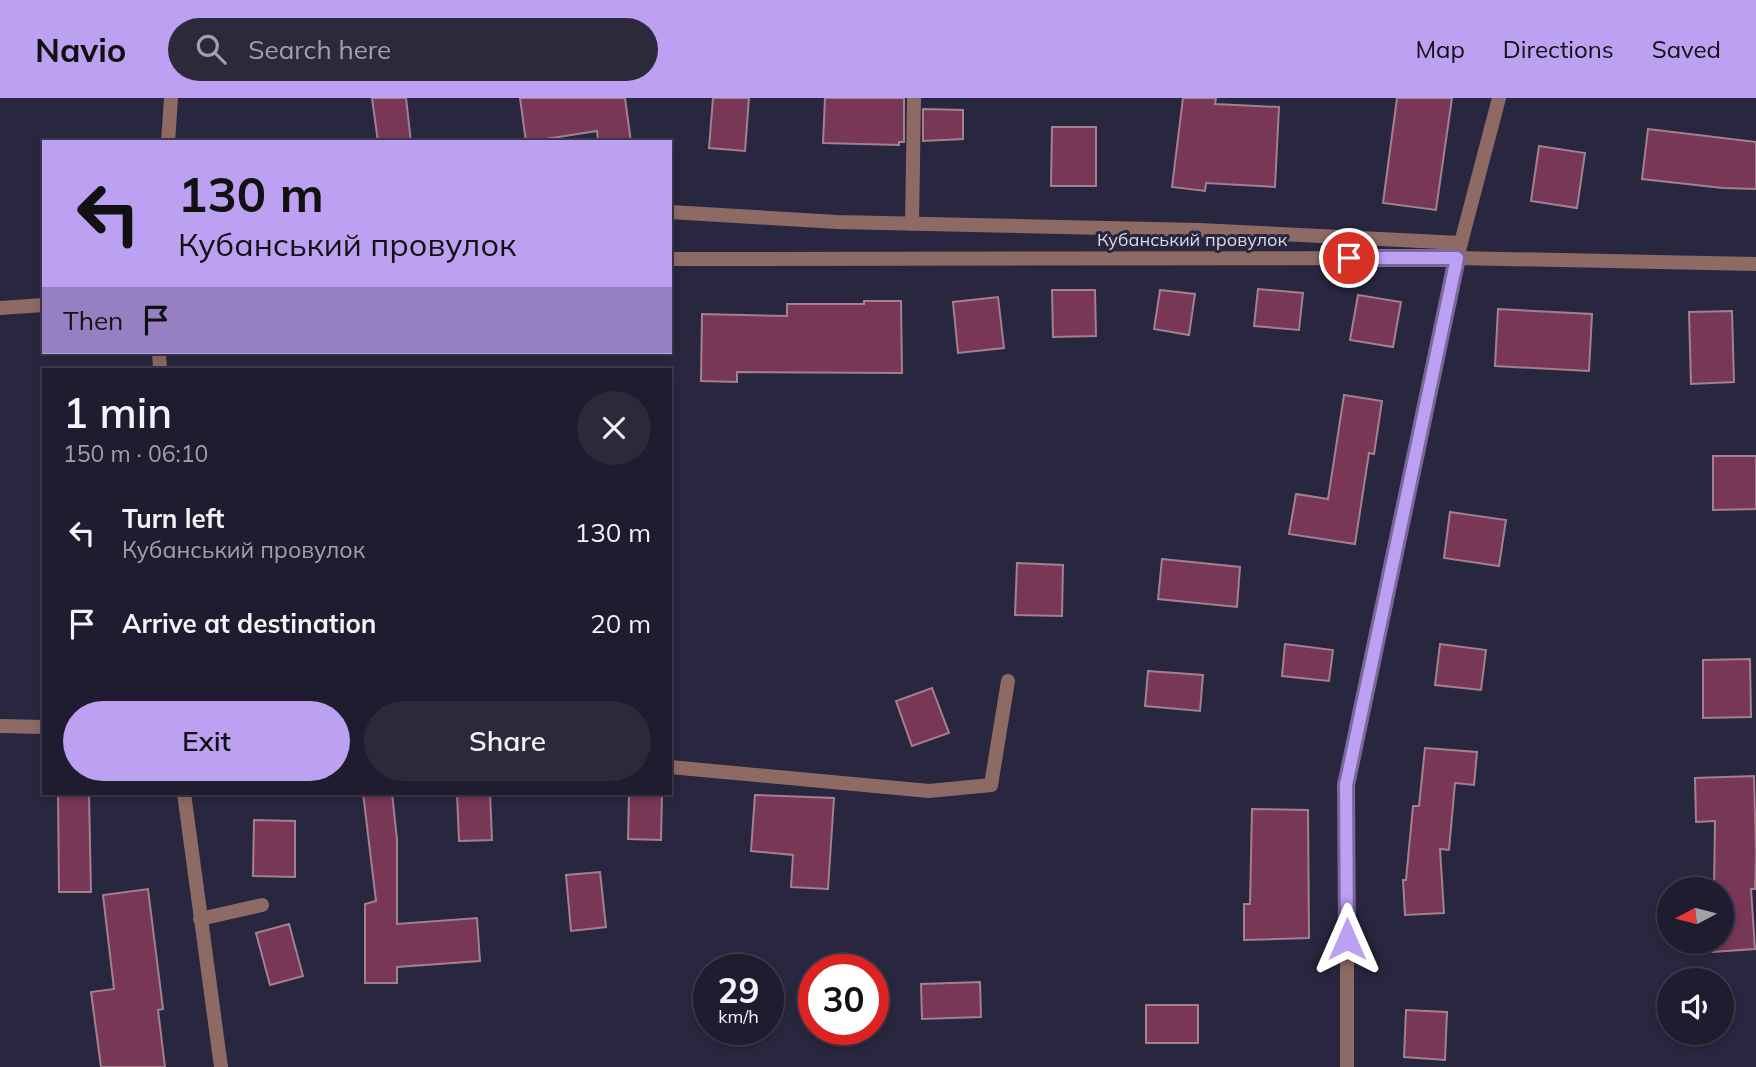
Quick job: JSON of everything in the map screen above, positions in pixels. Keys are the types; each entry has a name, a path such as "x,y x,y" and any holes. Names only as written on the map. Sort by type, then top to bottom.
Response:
{"street":[{"path":"169,140 172,98"},
{"path":"912,224 914,98"},
{"path":"1347,1067 1346,785 1459,250 1499,98"},
{"path":"672,212 811,221 1199,230 1459,250"},
{"name":"Кубанський провулок","path":"672,259 1459,250 1756,264"},
{"path":"0,308 42,305"},
{"path":"672,767 929,791 991,785 1008,681"},
{"path":"0,726 42,727"},
{"path":"184,795 221,1067"},
{"path":"200,919 262,905"}],"building":[{"path":"372,98 406,98 411,140 378,140"},
{"path":"520,98 625,98 631,140 598,140 597,131 526,140"},
{"path":"713,98 749,98 745,151 709,148"},
{"path":"825,98 904,98 904,142 899,142 899,145 823,143"},
{"path":"1183,98 1216,98 1215,104 1279,107 1275,187 1206,183 1205,191 1172,187"},
{"path":"1397,98 1452,98 1436,210 1383,203"},
{"path":"923,109 963,110 963,139 923,141"},
{"path":"1052,127 1096,127 1096,186 1051,186"},
{"path":"1648,129 1756,142 1756,189 1642,179"},
{"path":"1539,146 1585,153 1577,208 1531,201"},
{"path":"1258,289 1303,293 1299,330 1254,326"},
{"path":"1052,290 1095,290 1096,336 1053,337"},
{"path":"1160,290 1195,294 1189,335 1154,329"},
{"path":"1358,295 1401,302 1393,347 1350,340"},
{"path":"998,297 1004,348 958,353 953,302"},
{"path":"864,301 901,301 902,373 737,372 737,382 701,381 702,314 787,316 787,304 864,304"},
{"path":"1498,309 1592,314 1589,371 1495,366"},
{"path":"1732,311 1734,382 1691,384 1689,312"},
{"path":"1344,395 1382,401 1374,454 1369,453 1355,544 1289,534 1296,494 1328,499"},
{"path":"1713,456 1756,456 1756,509 1713,510"},
{"path":"1450,512 1506,520 1499,566 1444,558"},
{"path":"1162,559 1240,567 1237,607 1158,599"},
{"path":"1017,563 1063,565 1062,616 1015,615"},
{"path":"1285,644 1333,650 1329,681 1282,676"},
{"path":"1440,644 1486,650 1481,690 1435,685"},
{"path":"1750,659 1751,717 1703,718 1703,660"},
{"path":"1148,671 1203,675 1200,711 1145,706"},
{"path":"932,688 949,733 912,746 896,701"},
{"path":"1425,748 1477,752 1474,785 1455,783 1449,850 1440,849 1444,913 1405,915 1403,880 1406,880 1413,806 1419,806"},
{"path":"1754,776 1756,854 1755,889 1751,889 1755,949 1734,950 1734,877 1714,877 1715,821 1696,822 1695,778"},
{"path":"58,795 89,795 91,892 59,892"},
{"path":"363,795 392,795 397,840 397,924 477,918 480,961 397,967 397,983 365,983 365,904 376,901"},
{"path":"457,795 490,795 492,840 459,841"},
{"path":"629,795 662,795 661,840 628,839"},
{"path":"755,795 834,798 828,889 791,887 793,855 751,851"},
{"path":"1252,809 1308,810 1309,938 1244,940 1244,904 1250,904"},
{"path":"254,820 295,821 295,877 253,876"},
{"path":"600,872 606,927 571,931 566,875"},
{"path":"148,889 163,1009 158,1010 165,1067 101,1067 91,992 114,989 103,895"},
{"path":"289,924 303,976 270,985 256,933"},
{"path":"980,982 981,1017 922,1019 921,984"},
{"path":"1146,1005 1198,1005 1198,1043 1146,1043"},
{"path":"1406,1010 1447,1012 1445,1060 1404,1057"}],"route":[{"path":"1347,939 1346,785 1457,258 1349,258"}]}
